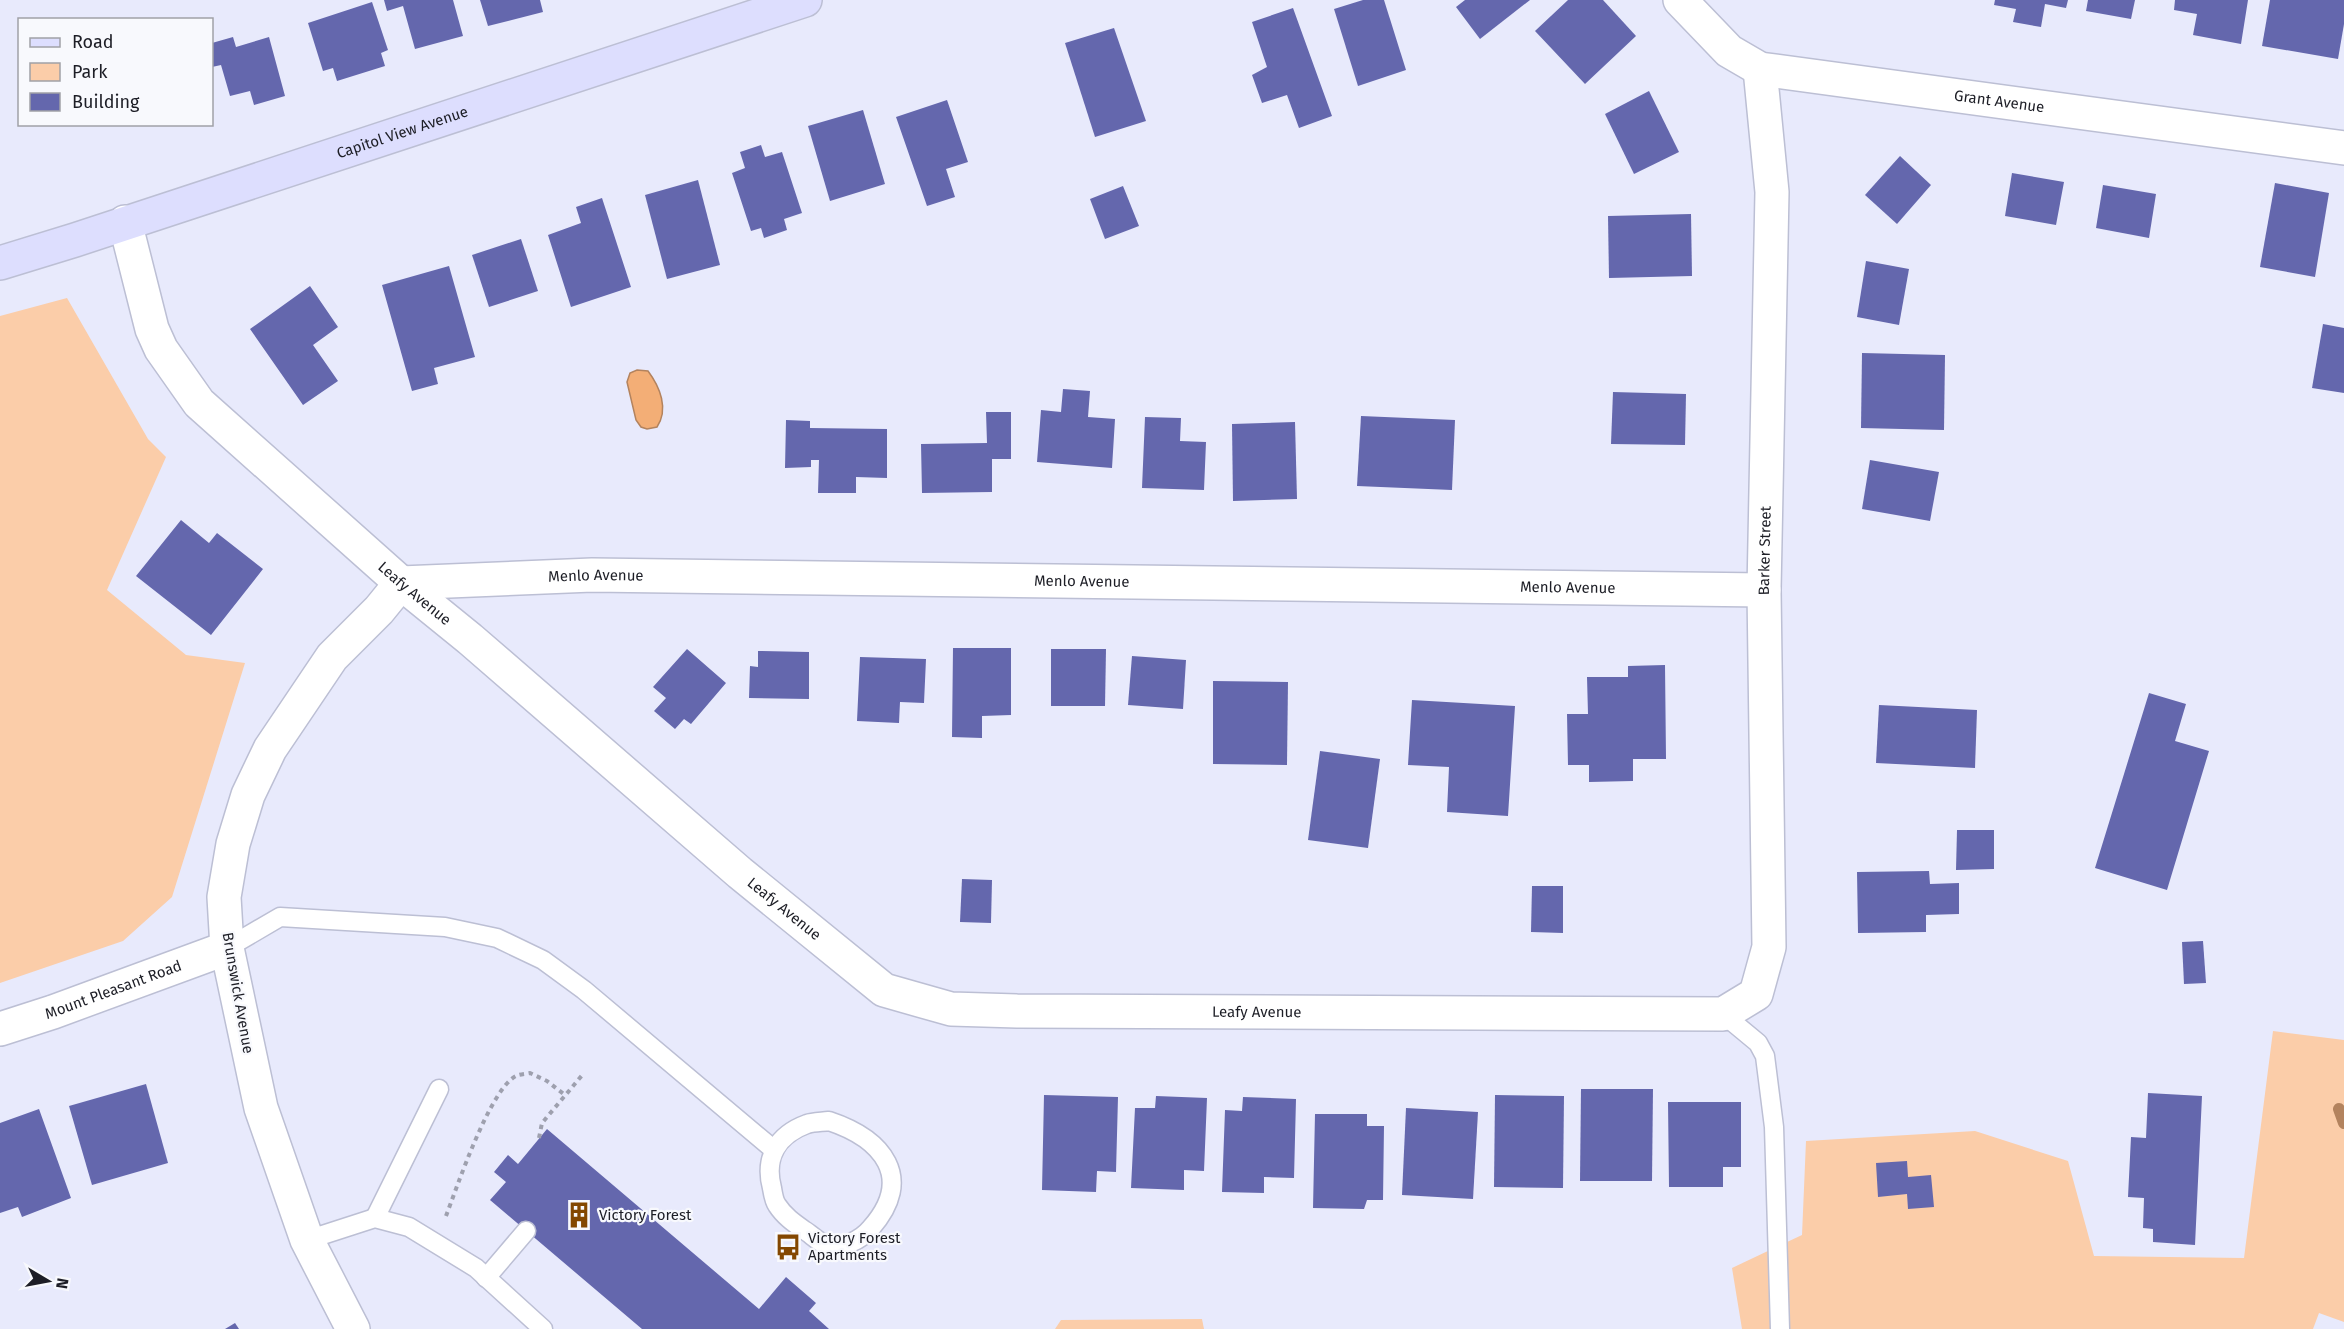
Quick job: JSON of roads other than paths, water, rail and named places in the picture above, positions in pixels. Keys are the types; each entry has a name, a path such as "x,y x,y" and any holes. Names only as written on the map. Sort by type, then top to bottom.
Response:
{"main road":[{"name":"Capitol View Avenue","path":"0,263 805,0"}],"street":[{"name":"Grant Avenue","path":"1680,0 1729,51 1760,69 2344,148"},
{"name":"Barker Street","path":"1723,1014 1756,994 1769,946 1764,590 1772,192 1760,69"},
{"name":"Leafy Avenue","path":"125,222 152,329 161,349 199,403 401,583 479,646 740,873 884,990 951,1009 1005,1011 1723,1014"},
{"name":"Menlo Avenue","path":"401,583 592,575 1764,590"},
{"name":"Brunswick Avenue","path":"353,1329 307,1240 261,1108 226,948 225,897 232,844 248,795 270,749 332,657 379,610 401,583"},
{"name":"Mount Pleasant Road","path":"0,1029 53,1012 226,948"}],"lane":[{"path":"226,948 280,917 445,927 496,938 543,960 584,990 773,1149"},
{"path":"1723,1014 1758,1043 1765,1056 1774,1127 1780,1329"},
{"path":"375,1218 439,1089"},
{"path":"829,1121 849,1127 877,1148 890,1166 892,1190 883,1215 864,1237 843,1245 826,1245 790,1221 776,1204 768,1173 773,1149 789,1133 807,1124 829,1121"},
{"path":"307,1240 375,1218 409,1227 476,1268 543,1329"},
{"path":"486,1278 526,1231"}],"waterway":[{"path":"2339,1109 2344,1123"}],"place":[{"name":"Victory Forest","path":"579,1215"},
{"name":"Victory Forest Apartments","path":"788,1247"}]}
